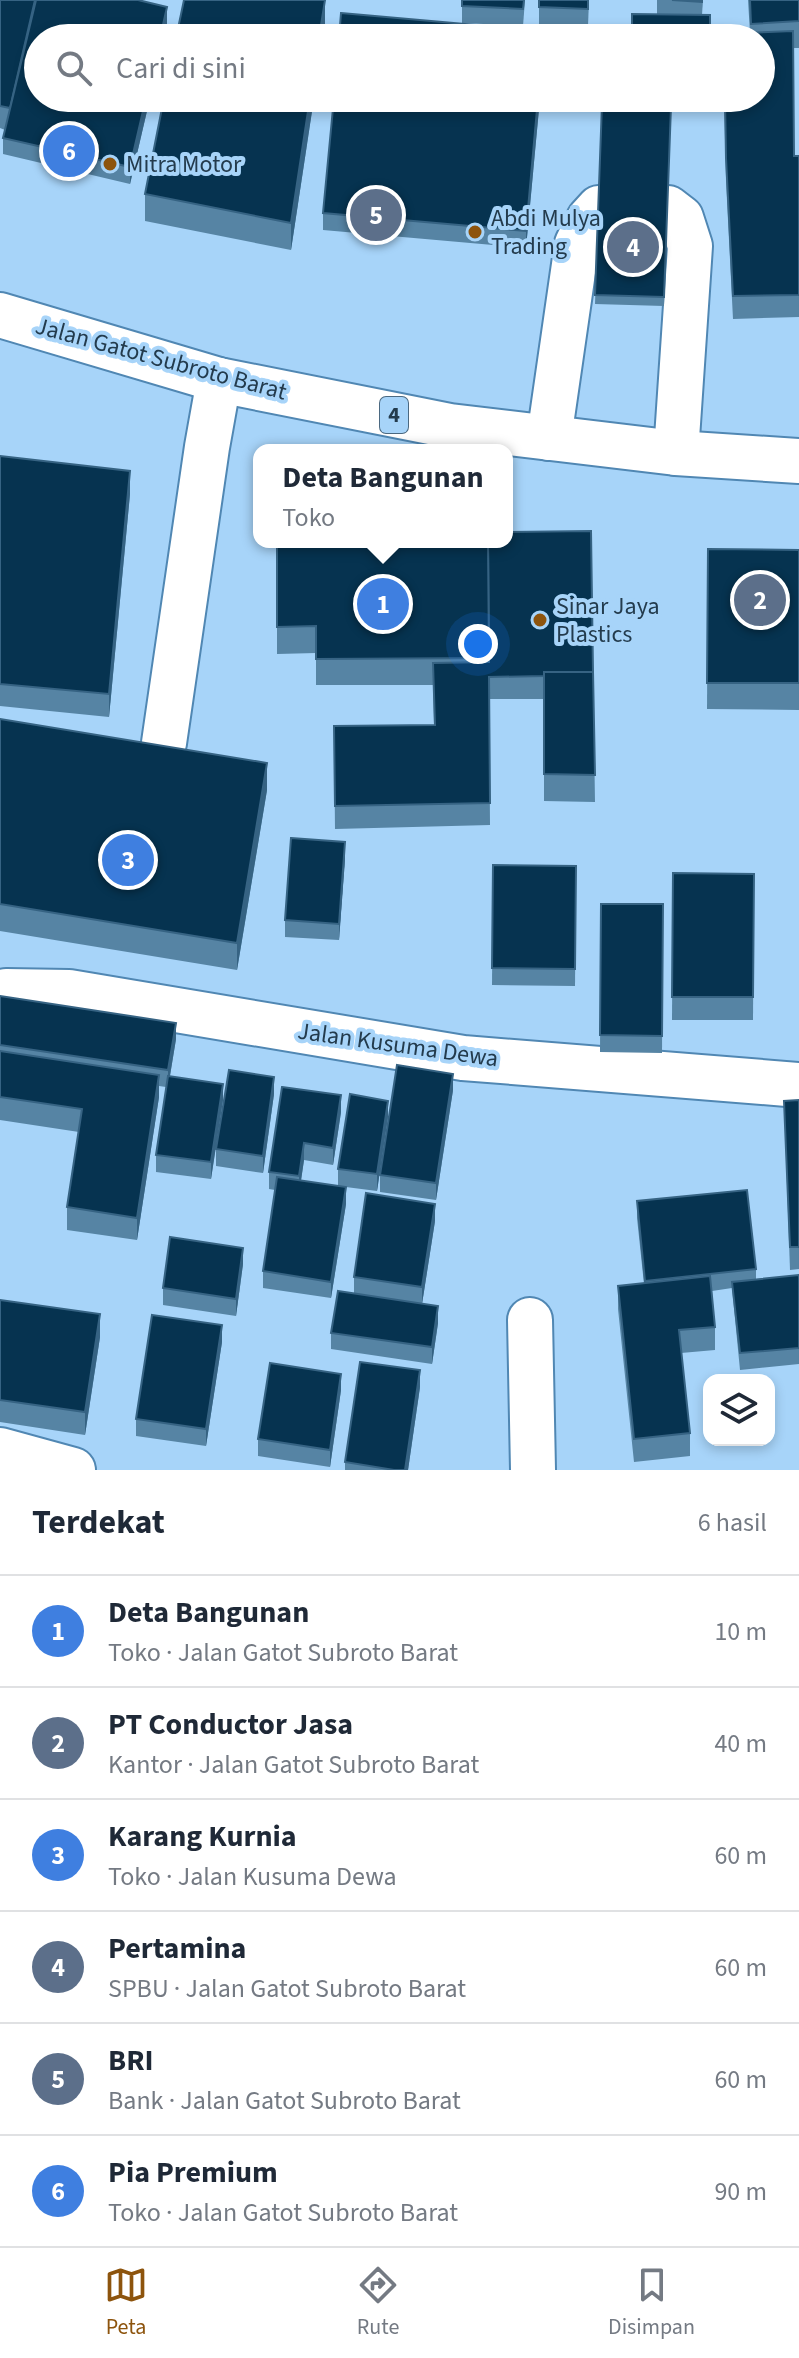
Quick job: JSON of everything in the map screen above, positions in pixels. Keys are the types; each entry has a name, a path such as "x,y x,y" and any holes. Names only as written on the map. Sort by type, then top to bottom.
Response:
{"main road":[{"path":"549,438 577,244 589,219 599,208"},
{"path":"668,208 681,218 690,246 676,453"},
{"name":"Jalan Gatot Subroto Barat","path":"0,315 219,380 450,426 676,453 799,461"},
{"path":"164,743 204,462 219,380"},
{"name":"Jalan Kusuma Dewa","path":"0,994 6,991 69,992 463,1058 799,1085"},
{"path":"530,1320 533,1470"},
{"path":"0,1450 73,1470"}],"building":[{"path":"0,0 35,0 29,24 24,24 24,48 10,108 0,106"},
{"path":"36,0 138,0 167,7 163,24 30,24"},
{"path":"184,0 325,0 321,24 179,24"},
{"path":"462,0 524,0 523,9 462,6"},
{"path":"539,0 588,0 588,9 539,7"},
{"path":"750,0 799,0 799,21 751,24"},
{"path":"341,13 465,24 340,24"},
{"path":"632,14 710,15 710,24 632,24"},
{"path":"793,31 794,156 799,156 799,295 733,296 725,112 775,112 775,32"},
{"path":"24,50 24,112 143,112 130,167 3,138"},
{"path":"161,112 308,112 291,223 145,194"},
{"path":"333,112 537,112 526,231 323,213"},
{"path":"602,112 671,112 664,297 595,295"},
{"path":"0,456 130,471 109,694 0,684"},
{"path":"591,531 593,672 489,677 490,803 335,806 334,726 435,725 433,663 489,662 488,548 513,548 513,532"},
{"path":"277,548 488,548 489,658 316,659 316,626 277,627"},
{"path":"708,549 799,550 799,683 707,683"},
{"path":"544,672 593,672 595,775 544,774"},
{"path":"0,719 267,763 237,943 0,904"},
{"path":"291,838 345,842 339,924 285,920"},
{"path":"493,865 576,866 575,969 492,968"},
{"path":"673,873 754,874 753,997 672,997"},
{"path":"601,904 663,904 662,1036 600,1035"},
{"path":"0,996 176,1023 168,1070 0,1045"},
{"path":"0,1051 159,1075 137,1218 67,1207 82,1109 0,1097"},
{"path":"397,1065 453,1074 436,1183 380,1175"},
{"path":"229,1070 274,1077 263,1156 216,1149"},
{"path":"168,1076 223,1084 211,1162 156,1155"},
{"path":"282,1087 341,1095 333,1148 304,1143 299,1176 269,1172"},
{"path":"350,1094 388,1101 377,1174 338,1169"},
{"path":"799,1100 799,1247 790,1247 784,1101"},
{"path":"277,1177 346,1187 331,1282 263,1271"},
{"path":"747,1190 756,1269 645,1281 637,1201"},
{"path":"366,1193 435,1204 422,1287 354,1277"},
{"path":"170,1237 243,1248 236,1299 163,1288"},
{"path":"799,1275 799,1348 740,1353 732,1282"},
{"path":"710,1276 715,1327 679,1330 690,1433 634,1439 618,1286"},
{"path":"338,1291 438,1306 432,1347 331,1333"},
{"path":"0,1300 100,1314 85,1412 0,1400"},
{"path":"152,1315 222,1325 206,1429 136,1419"},
{"path":"360,1362 420,1370 405,1470 345,1462"},
{"path":"270,1363 341,1374 330,1450 258,1439"}],"place":[{"name":"Pia Premium","path":"69,151"},
{"name":"Mitra Motor","path":"110,164"},
{"name":"BRI","path":"376,215"},
{"name":"Abdi Mulya Trading","path":"475,232"},
{"name":"Pertamina","path":"633,247"},
{"name":"PT Conductor Jasa","path":"760,600"},
{"name":"Deta Bangunan","path":"383,604"},
{"name":"Sinar Jaya Plastics","path":"540,620"},
{"name":"Karang Kurnia","path":"128,860"}]}
